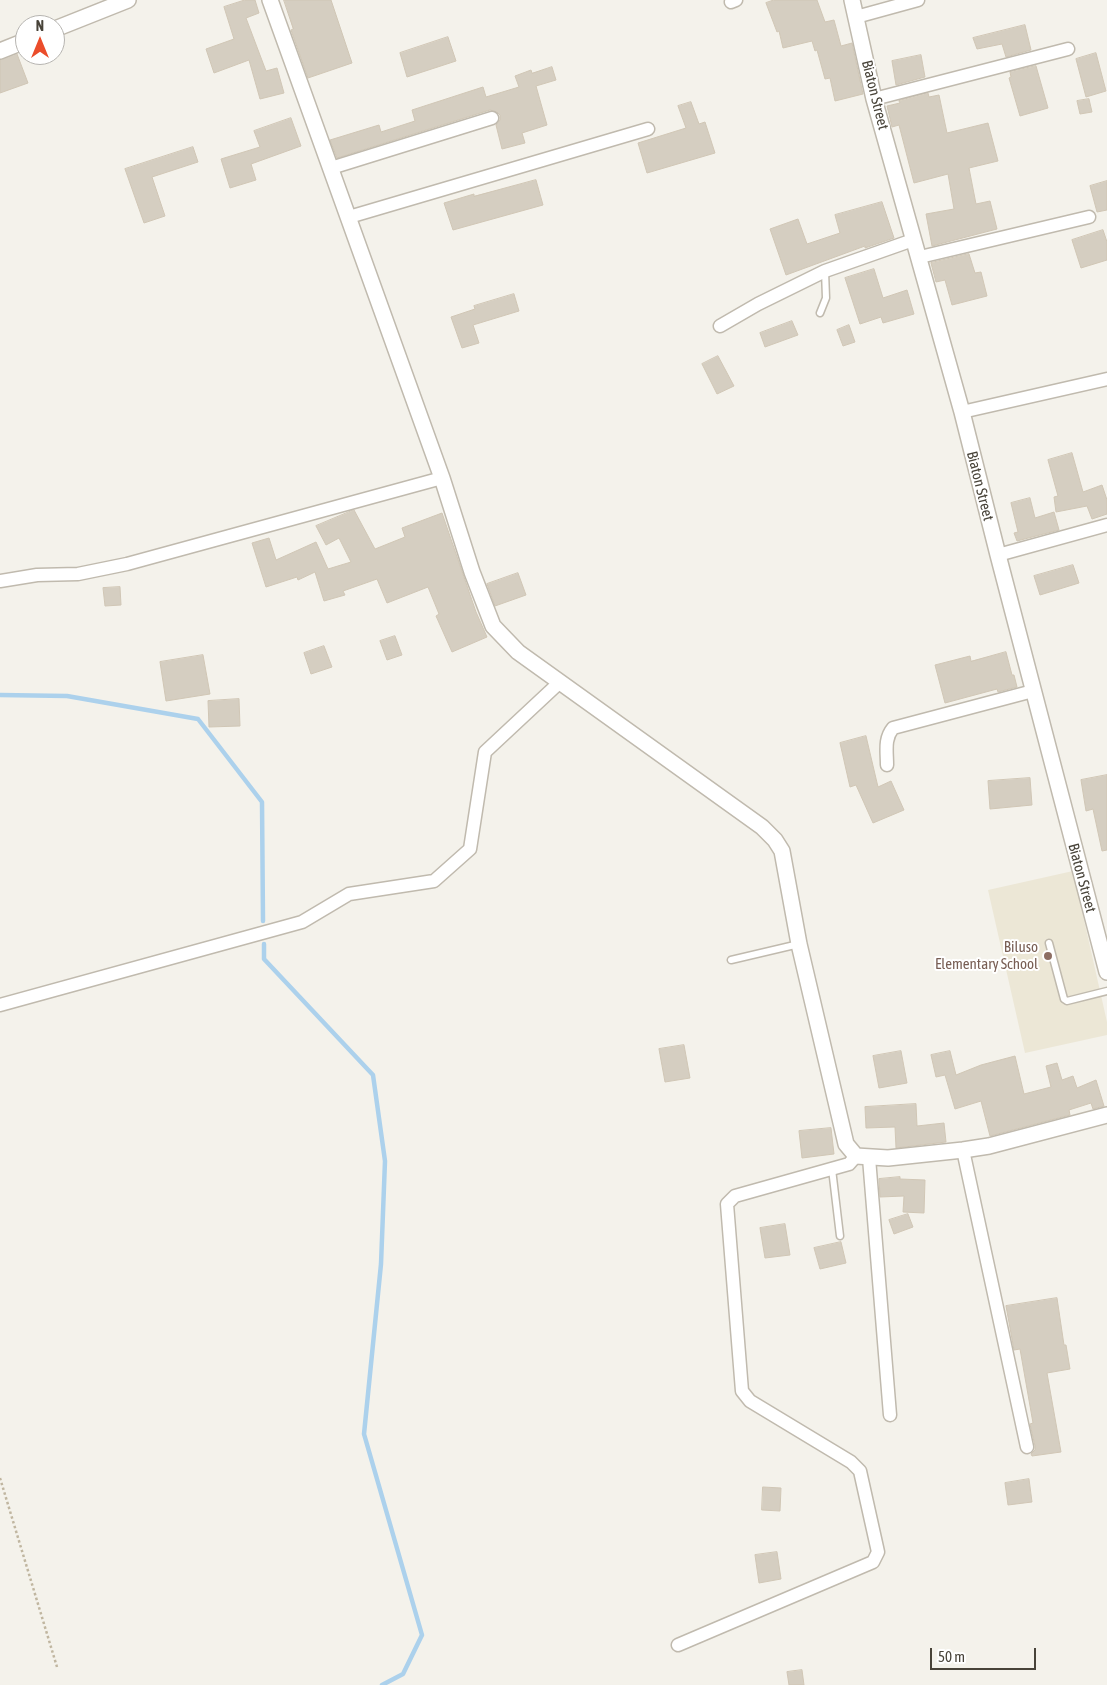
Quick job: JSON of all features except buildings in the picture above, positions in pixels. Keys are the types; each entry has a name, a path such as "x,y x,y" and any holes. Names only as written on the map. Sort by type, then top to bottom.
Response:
{"street":[{"path":"65,25 128,0"},
{"path":"270,0 442,478 472,572 493,626 518,652 762,827 782,850 799,944 846,1144 863,1157 890,1415"},
{"name":"Biaton Street","path":"852,0 874,99 962,412 1107,972"},
{"path":"856,16 918,0"},
{"path":"0,51 15,45"},
{"path":"874,99 1068,49"},
{"path":"331,168 492,118"},
{"path":"349,217 648,129"},
{"path":"920,258 1089,217"},
{"path":"720,326 758,304 825,271 913,240"},
{"path":"962,412 1107,379"},
{"path":"0,581 38,576 78,574 127,564 442,478"},
{"path":"998,555 1107,525"},
{"path":"0,1005 302,922 348,894 434,881 470,849 485,752 560,682"},
{"path":"887,765 886,744 888,734 893,728 1033,691"},
{"path":"678,1646 873,1562 878,1552 860,1471 851,1462 750,1401 742,1391 727,1204 735,1196 849,1164 863,1157 888,1158 989,1146 1107,1115"},
{"path":"963,1150 1027,1447"}],"lane":[{"path":"820,313 826,298 825,271"},
{"path":"1049,943 1064,999 1067,1001 1107,991"},
{"path":"732,960 799,944"},
{"path":"832,1169 840,1236"}],"path":[{"path":"0,1478 57,1667"}],"shaded area":[{"name":"Biluso Elementary School","path":"1073,871 1107,1022 1107,1035 1025,1053 988,890"}],"waterway":[{"path":"0,695 67,696 198,719 262,802 263,921"},
{"path":"264,944 264,959 373,1075 385,1161 381,1264 364,1434 422,1635 403,1674 382,1685"}],"place":[{"name":"Biluso Elementary School","path":"1048,956"}]}
